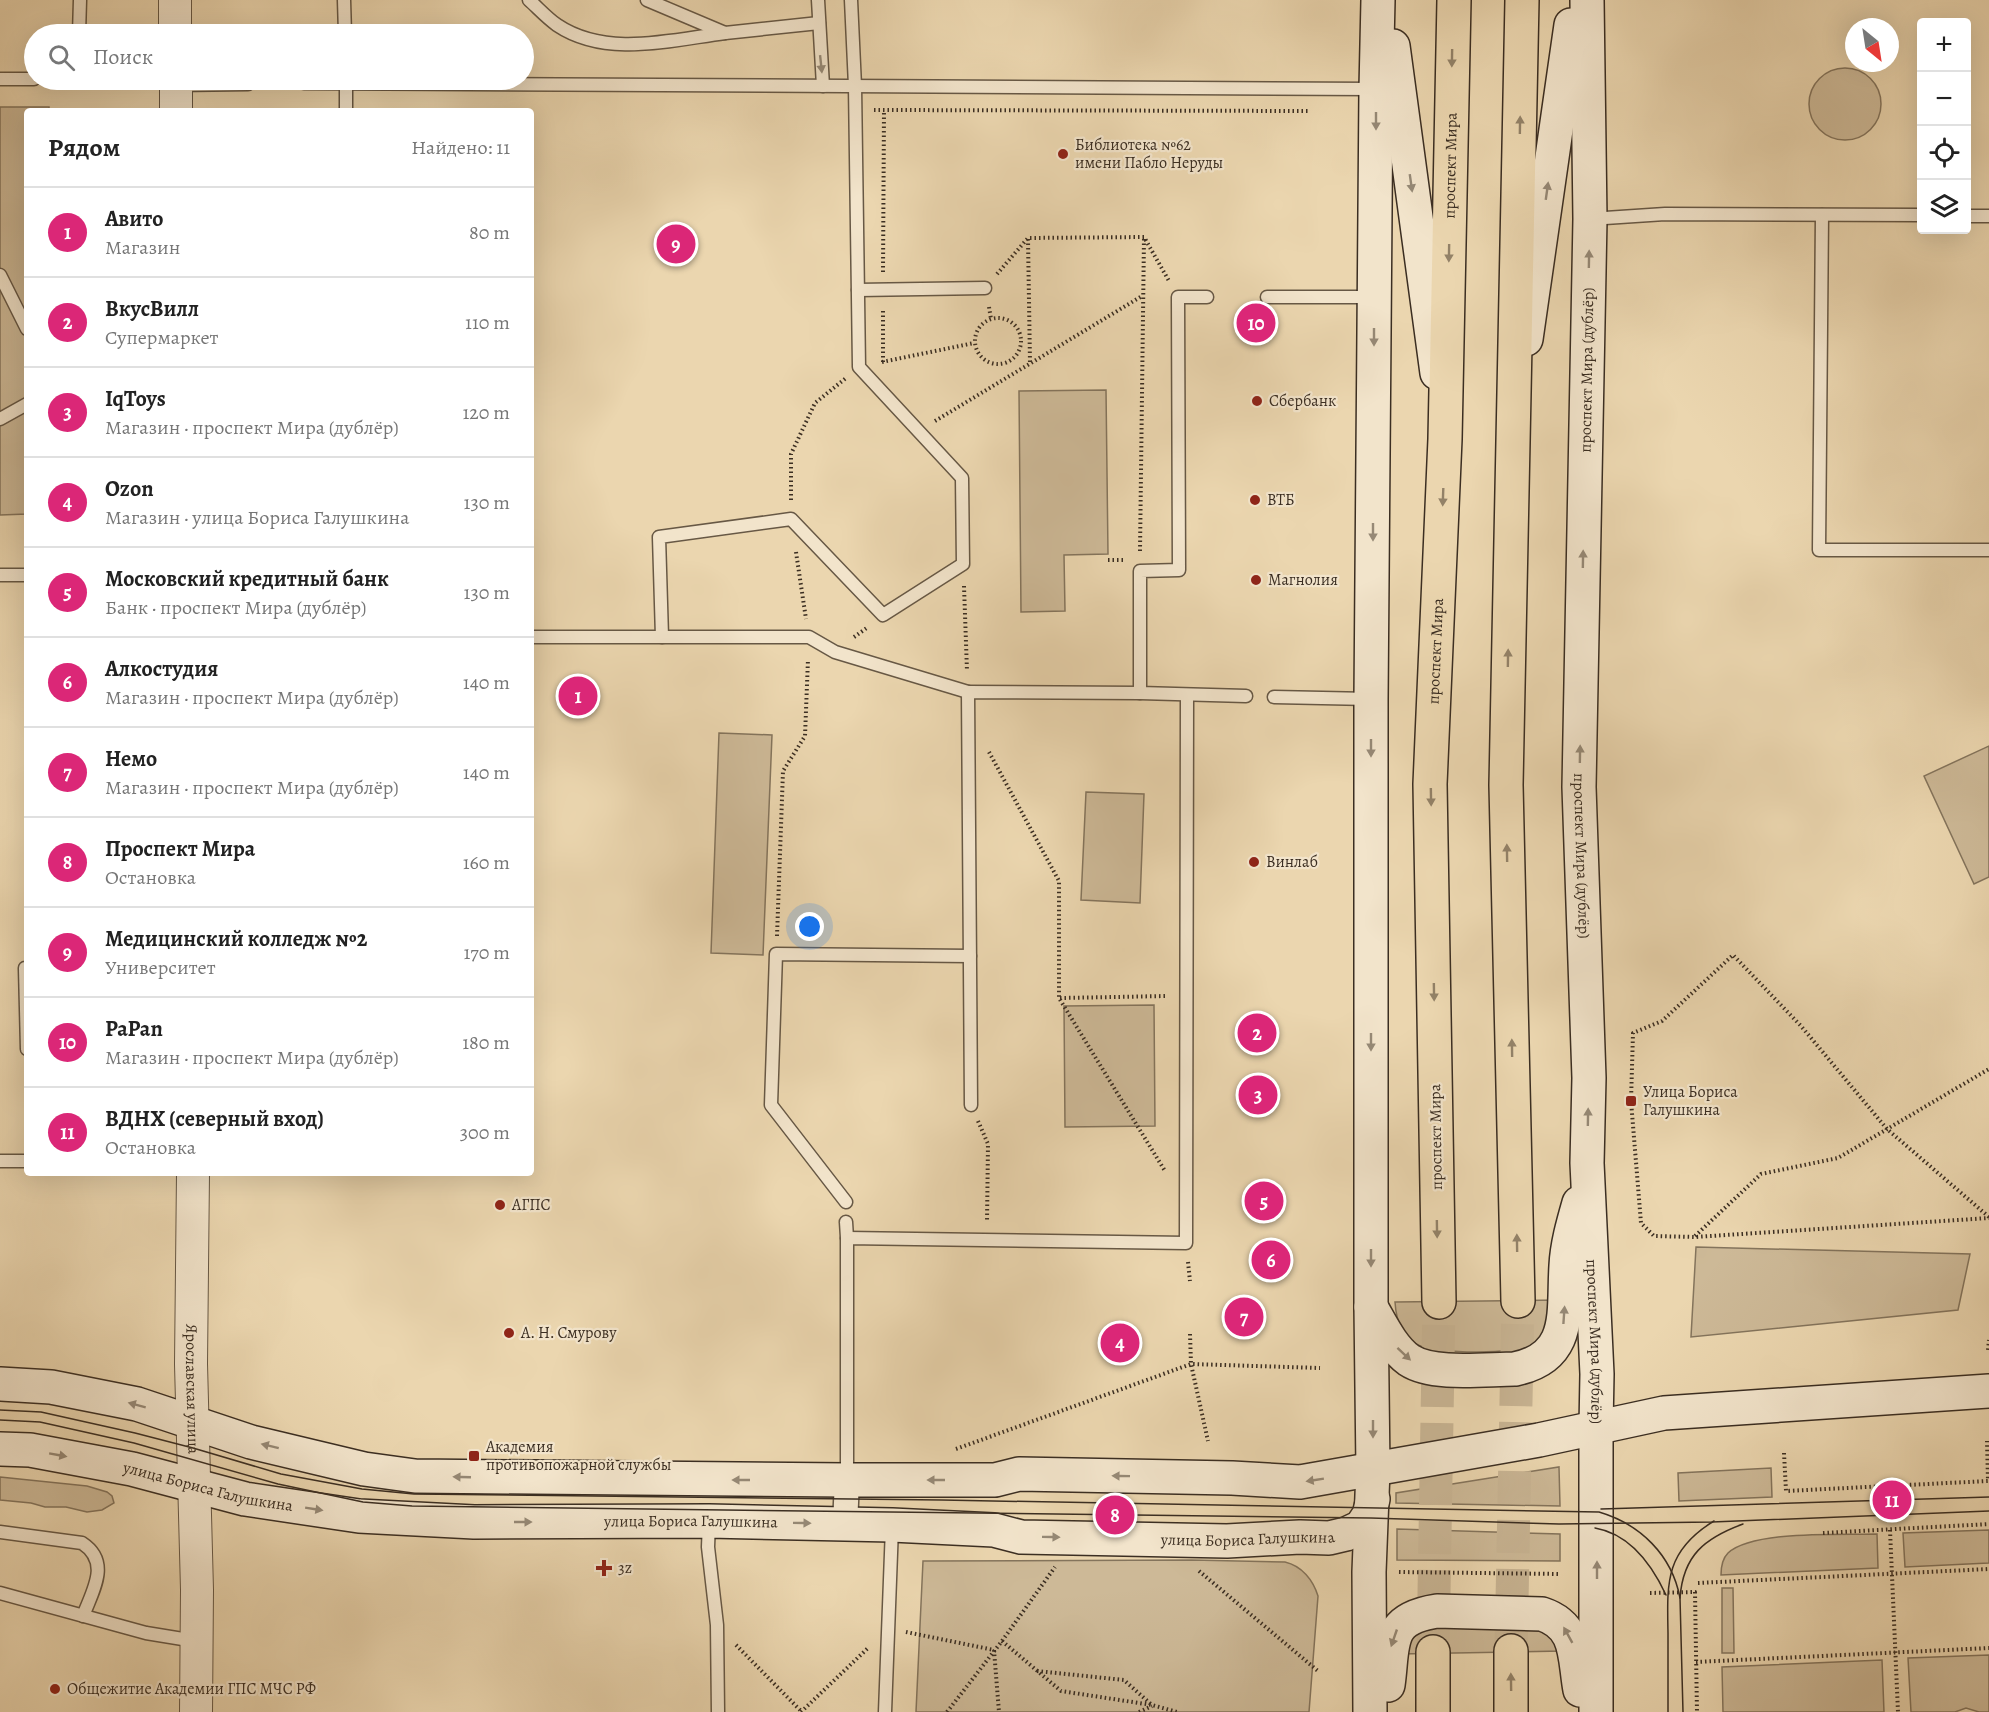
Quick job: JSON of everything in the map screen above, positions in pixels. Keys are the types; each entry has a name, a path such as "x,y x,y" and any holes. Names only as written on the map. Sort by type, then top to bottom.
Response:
{"main road":[{"path":"1370,1712 1383,1572 1371,1507 1375,1490 1390,1472 1371,1307 1371,699 1378,0"},
{"path":"1387,0 1445,439"},
{"name":"проспект Мира","path":"1438,1302 1430,784 1445,439 1454,0"},
{"path":"1518,1301 1506,785 1522,0"},
{"path":"1513,436 1574,0"},
{"name":"проспект Мира (дублёр)","path":"1587,0 1590,219 1579,787 1589,1078 1587,1163 1597,1374 1596,1712"},
{"path":"1371,1307 1398,1350 1409,1360 1424,1366 1438,1369 1515,1369 1539,1361 1556,1344 1564,1323 1569,1239 1587,1163"},
{"path":"0,1384 51,1387 137,1404 251,1442 364,1469 416,1476 847,1480 995,1479 1019,1474 1232,1478 1300,1482 1539,1440 1664,1413 1989,1391"},
{"name":"улица Бориса Галушкина","path":"0,1449 30,1450 132,1469 245,1499 359,1516 474,1522 709,1521 892,1525 994,1530 1021,1537 1227,1541 1321,1538 1346,1534 1361,1527 1371,1507"},
{"path":"1300,1537 1348,1544 1383,1572"},
{"path":"1384,1712 1392,1642 1397,1629 1408,1620 1423,1613 1437,1611 1542,1614 1555,1618 1567,1630 1573,1645 1584,1712"},
{"path":"1511,1651 1512,1712"},
{"path":"1433,1652 1433,1712"}],"street":[{"path":"175,0 175,24"},
{"name":"Ярославская улица","path":"193,1176 190,1364 195,1486 196,1712"},
{"path":"845,1525 847,1480"}],"lane":[{"path":"80,0 80,24"},
{"path":"344,0 345,24"},
{"path":"529,0 558,25 593,41 631,44 819,24"},
{"path":"647,0 725,33"},
{"path":"818,0 823,86"},
{"path":"662,637 659,537 791,519 883,615 963,564 962,478 859,367 856,110 851,0"},
{"path":"0,78 24,79"},
{"path":"534,83 1376,89"},
{"path":"346,90 346,108"},
{"path":"1590,219 1665,214 1917,215"},
{"path":"1822,214 1819,550 1989,550"},
{"path":"1971,216 1989,216"},
{"path":"0,275 24,323"},
{"path":"858,290 986,288"},
{"path":"1140,693 1140,571 1179,570 1178,297 1207,297"},
{"path":"1267,297 1374,297"},
{"path":"0,419 24,406"},
{"path":"0,575 24,574"},
{"path":"534,636 809,637 835,652 968,692 1246,696"},
{"path":"968,692 971,1105"},
{"path":"847,1238 1186,1243 1187,696"},
{"path":"1274,697 1371,699"},
{"path":"846,1202 771,1105 776,954 970,956"},
{"path":"0,1161 24,1161"},
{"path":"846,1222 847,1480"},
{"path":"709,1521 708,1547 717,1625 718,1712"},
{"path":"885,1712 892,1525"},
{"path":"0,1532 82,1543 92,1550 99,1575 82,1616"},
{"path":"0,1593 146,1633 196,1641"}],"path":[{"path":"856,110 1308,111"},
{"path":"883,362 884,110"},
{"path":"991,319 986,288 1028,238 1144,237"},
{"path":"1140,571 1144,237"},
{"path":"1144,237 1178,297"},
{"path":"1028,238 1030,364"},
{"path":"917,432 1143,296"},
{"path":"1001,318 1011,322 1018,329 1021,339 1014,358 1005,363 994,364 985,360 978,353 974,343 976,333 982,324 991,319 1001,318"},
{"path":"1021,339 1029,339"},
{"path":"776,954 783,771 806,736 809,637 791,519 791,454 815,403 859,367 974,343"},
{"path":"963,564 968,692"},
{"path":"835,652 883,615"},
{"path":"968,714 1059,880 1059,998 1186,1205"},
{"path":"1733,955 1801,1026 1887,1129 1989,1218 1695,1237 1654,1236 1641,1223 1632,1101 1633,1033 1662,1021 1733,955"},
{"path":"1059,998 1186,996"},
{"path":"1695,1237 1761,1174 1838,1158 1989,1069"},
{"path":"971,1105 988,1144 987,1241"},
{"path":"1190,1334 1191,1364 1208,1441"},
{"path":"1988,1350 1989,1340"},
{"path":"955,1449 1191,1364 1320,1368"},
{"path":"1784,1453 1786,1491 1988,1481 1987,1441"},
{"path":"1823,1533 1989,1524"},
{"path":"1890,1530 1898,1712"},
{"path":"947,1712 1002,1641 1059,1560"},
{"path":"1698,1583 1989,1569"},
{"path":"1197,1570 1318,1671"},
{"path":"1383,1572 1560,1574"},
{"path":"1650,1593 1695,1592 1697,1712"},
{"path":"717,1625 802,1712 888,1628 994,1650"},
{"path":"1002,1641 1060,1690 1152,1705 1177,1712"},
{"path":"1696,1662 1989,1648"},
{"path":"994,1650 999,1712"},
{"path":"1037,1671 1124,1680 1152,1705"},
{"path":"1138,1712 1152,1705"},
{"path":"1147,1712 1152,1705"}],"shaded area":[{"path":"1845,68 1845,72 1861,72 1871,78 1880,97 1880,111 1871,130 1852,139 1838,139 1819,130 1810,111 1810,97 1819,78 1838,69"},
{"path":"0,107 49,107 24,108 24,514 0,515"},
{"path":"1106,390 1108,554 1064,555 1065,611 1021,612 1019,391"},
{"path":"719,733 772,735 763,955 711,953"},
{"path":"1989,746 1989,877 1974,884 1924,776"},
{"path":"1086,792 1144,794 1140,903 1081,900"},
{"path":"1154,1005 1155,1126 1065,1127 1064,1006"},
{"path":"1696,1247 1970,1254 1958,1310 1691,1337"},
{"path":"1557,1300 1546,1330 1538,1340 1525,1348 1495,1352 1441,1350 1412,1342 1401,1327 1395,1302"},
{"path":"1559,1467 1560,1506 1396,1503 1396,1493"},
{"path":"1771,1468 1772,1497 1679,1501 1678,1473"},
{"path":"0,1477 87,1486 107,1492 112,1496 114,1503 102,1510 87,1512 66,1507 45,1507 31,1503 0,1500"},
{"path":"1397,1529 1560,1534 1560,1561 1397,1560"},
{"path":"1989,1530 1989,1563 1905,1567 1903,1533"},
{"path":"1877,1534 1878,1568 1721,1575 1722,1563 1728,1553 1757,1540 1799,1535"},
{"path":"923,1561 1285,1562 1302,1570 1310,1579 1318,1596 1309,1712 916,1712"},
{"path":"1722,1588 1733,1588 1734,1653 1722,1653"},
{"path":"1423,1627 1548,1628 1562,1651 1399,1654"},
{"path":"1989,1655 1989,1712 1966,1708 1955,1712 1911,1712 1908,1658"},
{"path":"1882,1660 1884,1712 1723,1712 1722,1667"}],"tunnel":[{"path":"1511,1651 1518,1301"},
{"path":"1433,1652 1439,1302"}],"tram line":[{"path":"0,1410 41,1412 135,1433 281,1474 362,1489 414,1494 942,1500 1599,1512 1628,1524 1652,1543 1670,1568 1680,1598"},
{"path":"0,1420 40,1422 134,1443 278,1484 363,1502 412,1506 1371,1518 1559,1524 1712,1522 1989,1511"},
{"path":"1601,1509 1989,1497"},
{"path":"1668,1712 1668,1598 1672,1569 1686,1544 1714,1521"},
{"path":"1683,1712 1680,1598 1686,1570 1691,1559 1707,1542 1743,1524"},
{"path":"1595,1528 1619,1537 1638,1552 1647,1562 1666,1595"}],"place":[{"name":"Библиотека №62 имени Пабло Неруды","path":"1063,154"},
{"name":"Медицинский колледж №2","path":"676,244"},
{"name":"PaPan","path":"1256,323"},
{"name":"Сбербанк","path":"1257,401"},
{"name":"ВТБ","path":"1255,500"},
{"name":"Магнолия","path":"1256,580"},
{"name":"Авито","path":"578,696"},
{"name":"Винлаб","path":"1254,862"},
{"name":"ВкусВилл","path":"1257,1033"},
{"name":"IqToys","path":"1258,1095"},
{"name":"Улица Бориса Галушкина","path":"1631,1101"},
{"name":"Московский кредитный банк","path":"1264,1201"},
{"name":"АГПС","path":"500,1205"},
{"name":"Алкостудия","path":"1271,1260"},
{"name":"Немо","path":"1244,1317"},
{"name":"А. Н. Смурову","path":"509,1333"},
{"name":"Ozon","path":"1120,1343"},
{"name":"Академия противопожарной службы","path":"474,1456"},
{"name":"ВДНХ (северный вход)","path":"1892,1500"},
{"name":"Проспект Мира","path":"1115,1515"},
{"name":"3z","path":"604,1568"},
{"name":"Общежитие Академии ГПС МЧС РФ","path":"55,1689"}]}
